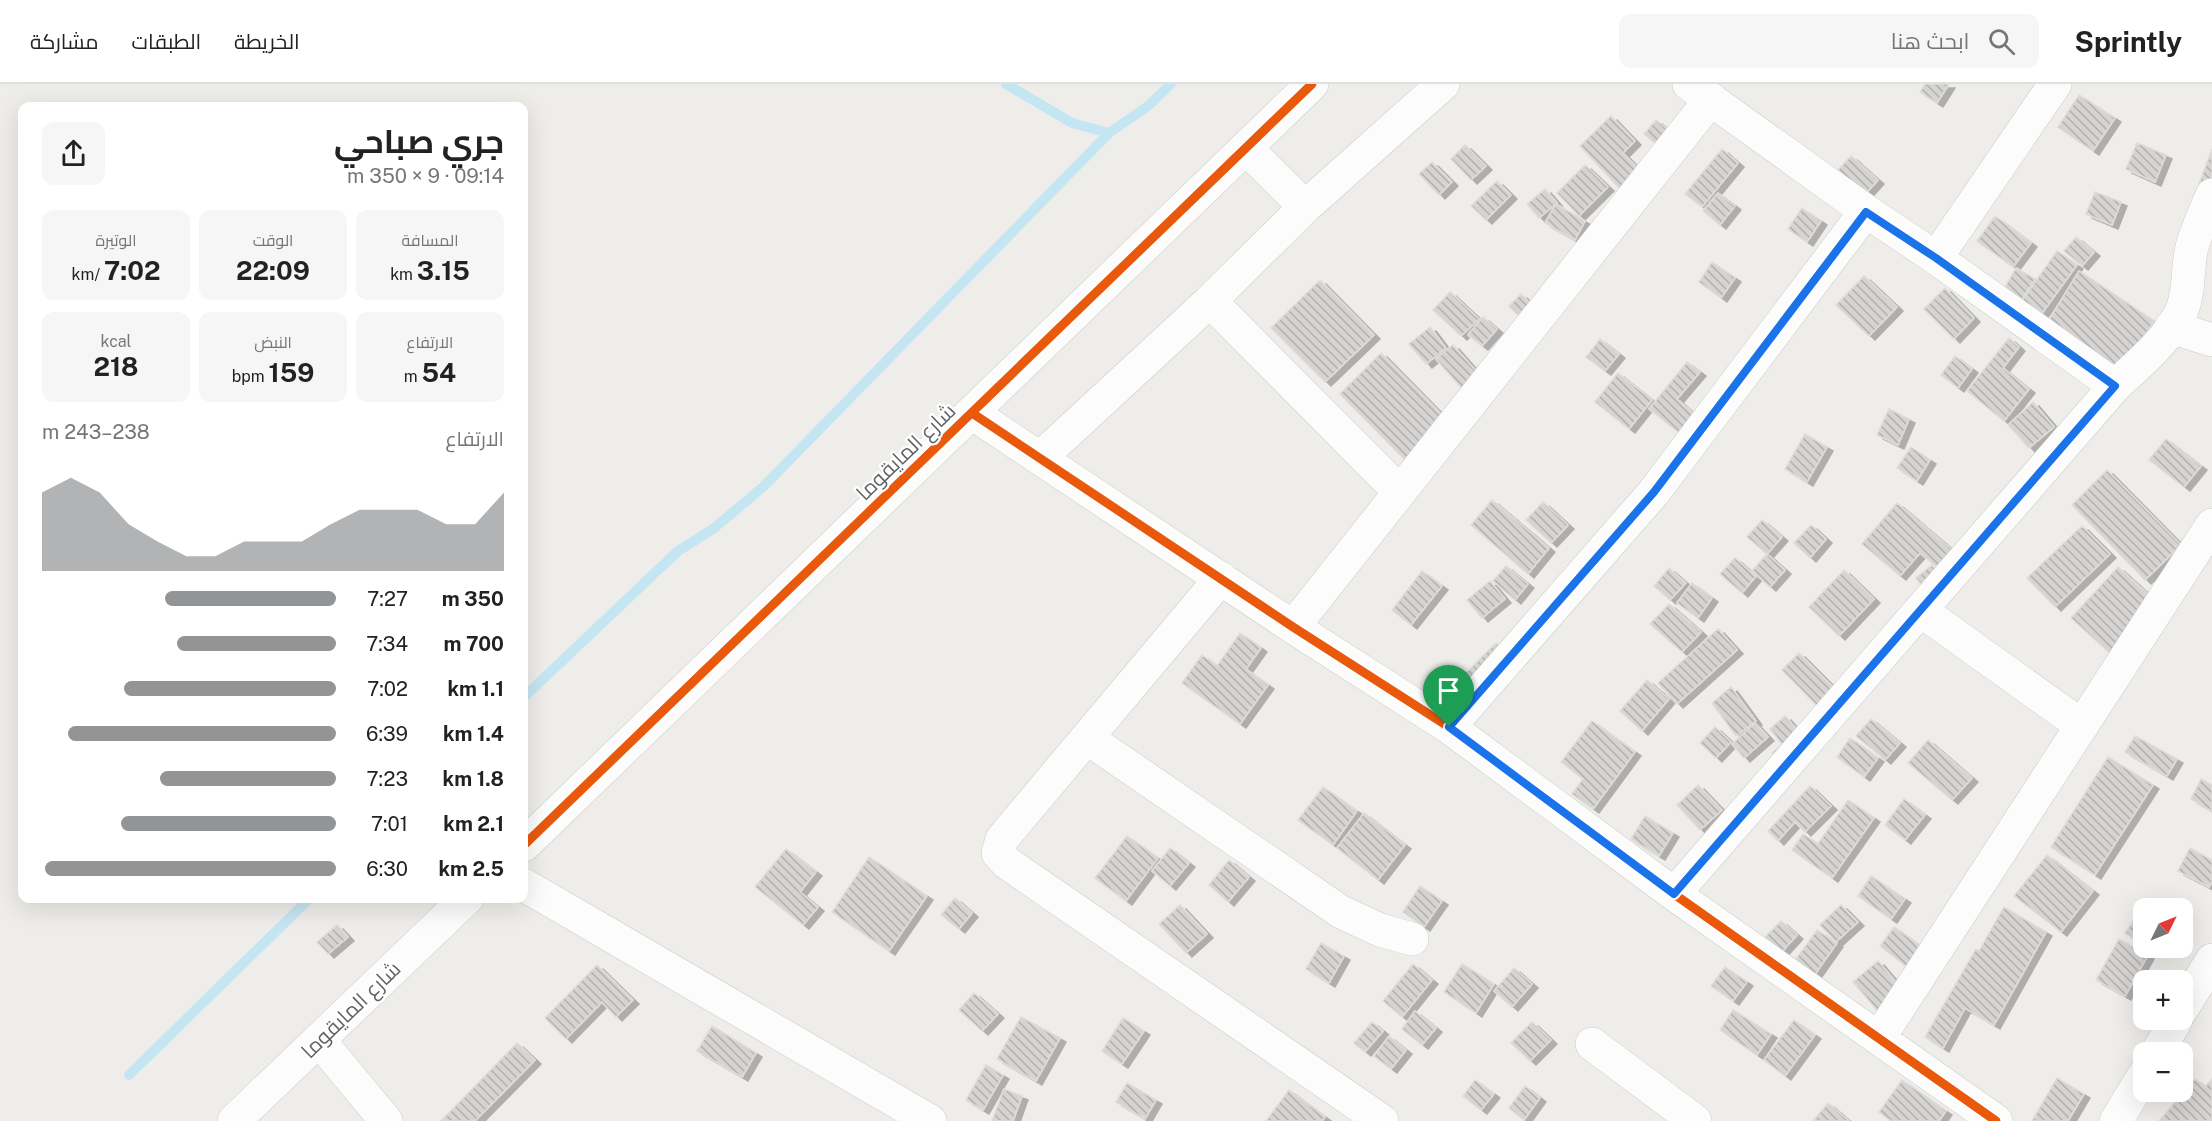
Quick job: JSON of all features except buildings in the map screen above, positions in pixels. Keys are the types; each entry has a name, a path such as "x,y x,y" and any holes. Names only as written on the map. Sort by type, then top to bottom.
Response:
{"street":[{"name":"شارع المايقوما","path":"528,841 1312,84"},
{"path":"1040,458 1210,301 1305,207 1443,84"},
{"path":"1936,258 2055,84"},
{"path":"1293,627 1400,492 1700,92 1866,212 1936,258 2115,386"},
{"path":"1246,148 1305,207"},
{"path":"1674,894 2115,386 2157,345 2171,327 2186,297 2193,245 2212,195"},
{"path":"1449,727 1654,492 1866,212"},
{"path":"1210,301 1400,492"},
{"path":"2171,327 2212,340"},
{"path":"972,413 1293,627 1449,727 1674,894 1996,1121"},
{"path":"1879,1038 2212,525"},
{"path":"1221,579 1002,839 998,853 1007,863 1382,1121"},
{"path":"1920,610 2082,726"},
{"path":"1087,738 1341,912 1380,930 1412,939"},
{"path":"528,887 930,1121"},
{"name":"شارع المايقوما","path":"234,1121 462,903"},
{"path":"2193,992 2212,960"},
{"path":"319,1040 386,1121"},
{"path":"1592,1044 1695,1121"},
{"path":"2116,1121 2133,1093"}],"waterway":[{"path":"1006,84 1072,123 1109,133 1148,106 1171,84"},
{"path":"528,693 678,551 713,529 764,486 1109,133"},
{"path":"129,1075 305,903"}],"cycle path":[{"path":"528,841 1312,84"},
{"path":"972,413 1293,627 1449,727 1674,894 1996,1121"}],"route":[{"path":"1866,212 1936,258 2115,386 1674,894 1449,727 1654,492 1866,212"}]}
